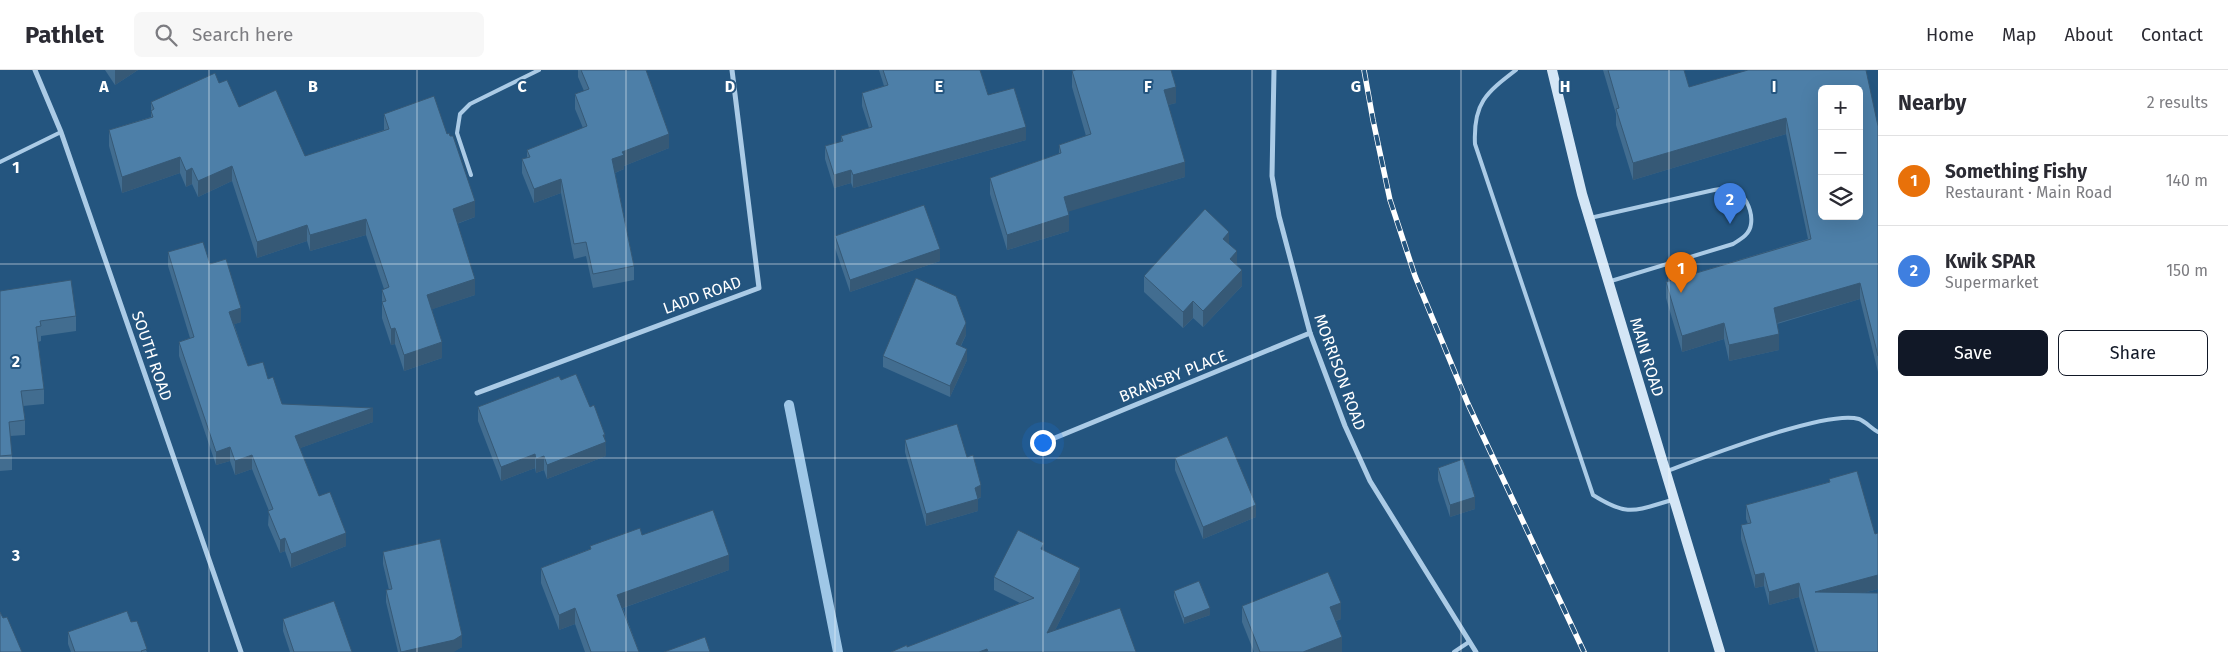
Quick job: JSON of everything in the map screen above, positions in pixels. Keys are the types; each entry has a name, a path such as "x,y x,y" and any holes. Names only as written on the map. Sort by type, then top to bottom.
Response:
{"main road":[{"name":"MAIN ROAD","path":"1552,70 1608,282 1667,471 1720,652"}],"street":[{"name":"SOUTH ROAD","path":"35,70 61,132 241,652"},
{"name":"LADD ROAD","path":"477,392 759,288 732,70"},
{"name":"MORRISON ROAD","path":"1274,70 1272,176 1278,216 1310,333 1345,426 1370,481 1476,652"},
{"name":"BRANSBY PLACE","path":"1045,442 1310,333"}],"lane":[{"path":"471,175 457,133 460,114 470,104 539,70"},
{"path":"1516,70 1492,89 1480,105 1474,123 1475,144 1593,496 1613,508 1634,511 1674,499"},
{"path":"0,162 61,132"},
{"path":"1590,218 1714,190 1731,188 1743,196 1750,210 1751,225 1744,238 1733,244 1608,282"},
{"path":"1667,471 1752,441 1836,418 1860,419 1878,432"},
{"path":"1454,652 1469,642"}],"building":[{"path":"581,70 646,70 669,134 622,152 624,155 612,159 634,266 593,274 586,242 574,244 561,179 534,189 522,159 530,157 527,150 587,126 575,94 589,89"},
{"path":"883,70 980,70 988,95 1014,88 1026,127 853,175 851,170 834,175 825,146 843,141 841,136 872,127 862,93 888,85"},
{"path":"1171,70 1176,87 1164,90 1185,162 1064,197 1069,215 1007,235 990,178 1061,153 1059,145 1091,134 1072,71"},
{"path":"1608,70 1684,70 1689,87 1748,70 1866,70 1878,126 1878,356 1860,283 1774,308 1779,334 1729,345 1724,323 1682,336 1666,282 1811,239 1786,118 1633,163 1616,109 1619,108"},
{"path":"215,73 219,83 227,80 239,107 276,90 305,156 389,129 384,114 434,96 447,134 449,133 450,136 453,136 475,201 453,209 475,279 427,295 442,342 404,355 395,328 391,329 382,302 386,301 382,290 389,287 366,219 310,235 307,225 257,242 232,166 198,181 192,168 186,171 180,157 122,177 109,130 153,117 151,111 154,109 151,102"},
{"path":"924,205 940,249 850,280 835,236"},
{"path":"1205,209 1229,232 1223,239 1237,251 1230,259 1242,270 1203,311 1193,301 1183,312 1144,276"},
{"path":"203,242 210,264 226,259 241,308 229,312 248,366 263,362 268,379 273,377 282,404 373,408 295,436 319,496 330,492 346,533 291,554 285,538 280,540 268,511 273,509 252,455 235,461 230,447 216,452 179,342 194,337 168,252"},
{"path":"916,278 956,296 966,323 956,344 967,349 950,386 883,356"},
{"path":"71,280 76,316 40,321 41,326 36,327 44,389 21,391 25,420 9,422 12,455 0,456 0,291"},
{"path":"576,374 590,407 594,405 606,442 547,465 544,456 536,459 535,454 501,467 478,407 559,376 561,380"},
{"path":"957,424 967,457 973,455 981,485 975,488 978,499 926,514 905,440"},
{"path":"1227,436 1256,505 1203,527 1175,458"},
{"path":"1463,459 1475,497 1450,505 1438,468"},
{"path":"1857,471 1875,534 1878,533 1878,575 1815,592 1878,593 1878,652 1818,652 1799,583 1769,592 1764,573 1755,575 1741,525 1751,523 1746,505 1830,482 1829,479"},
{"path":"713,510 729,555 617,595 639,652 591,652 575,608 559,615 541,568 591,549 590,546 640,528 642,535"},
{"path":"1018,530 1044,543 1041,549 1080,568 1047,633 1120,608 1136,652 988,652 987,649 979,652 891,652 1034,598 994,577"},
{"path":"440,539 462,635 454,640 401,652 386,590 392,589 383,552"},
{"path":"1328,572 1341,603 1330,607 1342,637 1303,652 1260,652 1242,606"},
{"path":"1199,581 1210,608 1184,618 1174,591"},
{"path":"334,601 352,652 294,652 283,619"},
{"path":"127,611 131,622 137,621 147,649 142,652 75,652 68,632"},
{"path":"0,612 3,618 7,617 22,652 0,652"},
{"path":"705,637 710,652 664,652"}],"waterway":[{"path":"789,405 838,652"}],"railway":[{"path":"1364,70 1390,200 1415,276 1468,404 1584,652"}],"place":[{"name":"Kwik SPAR","path":"1730,224"},
{"name":"Something Fishy","path":"1681,293"}]}
